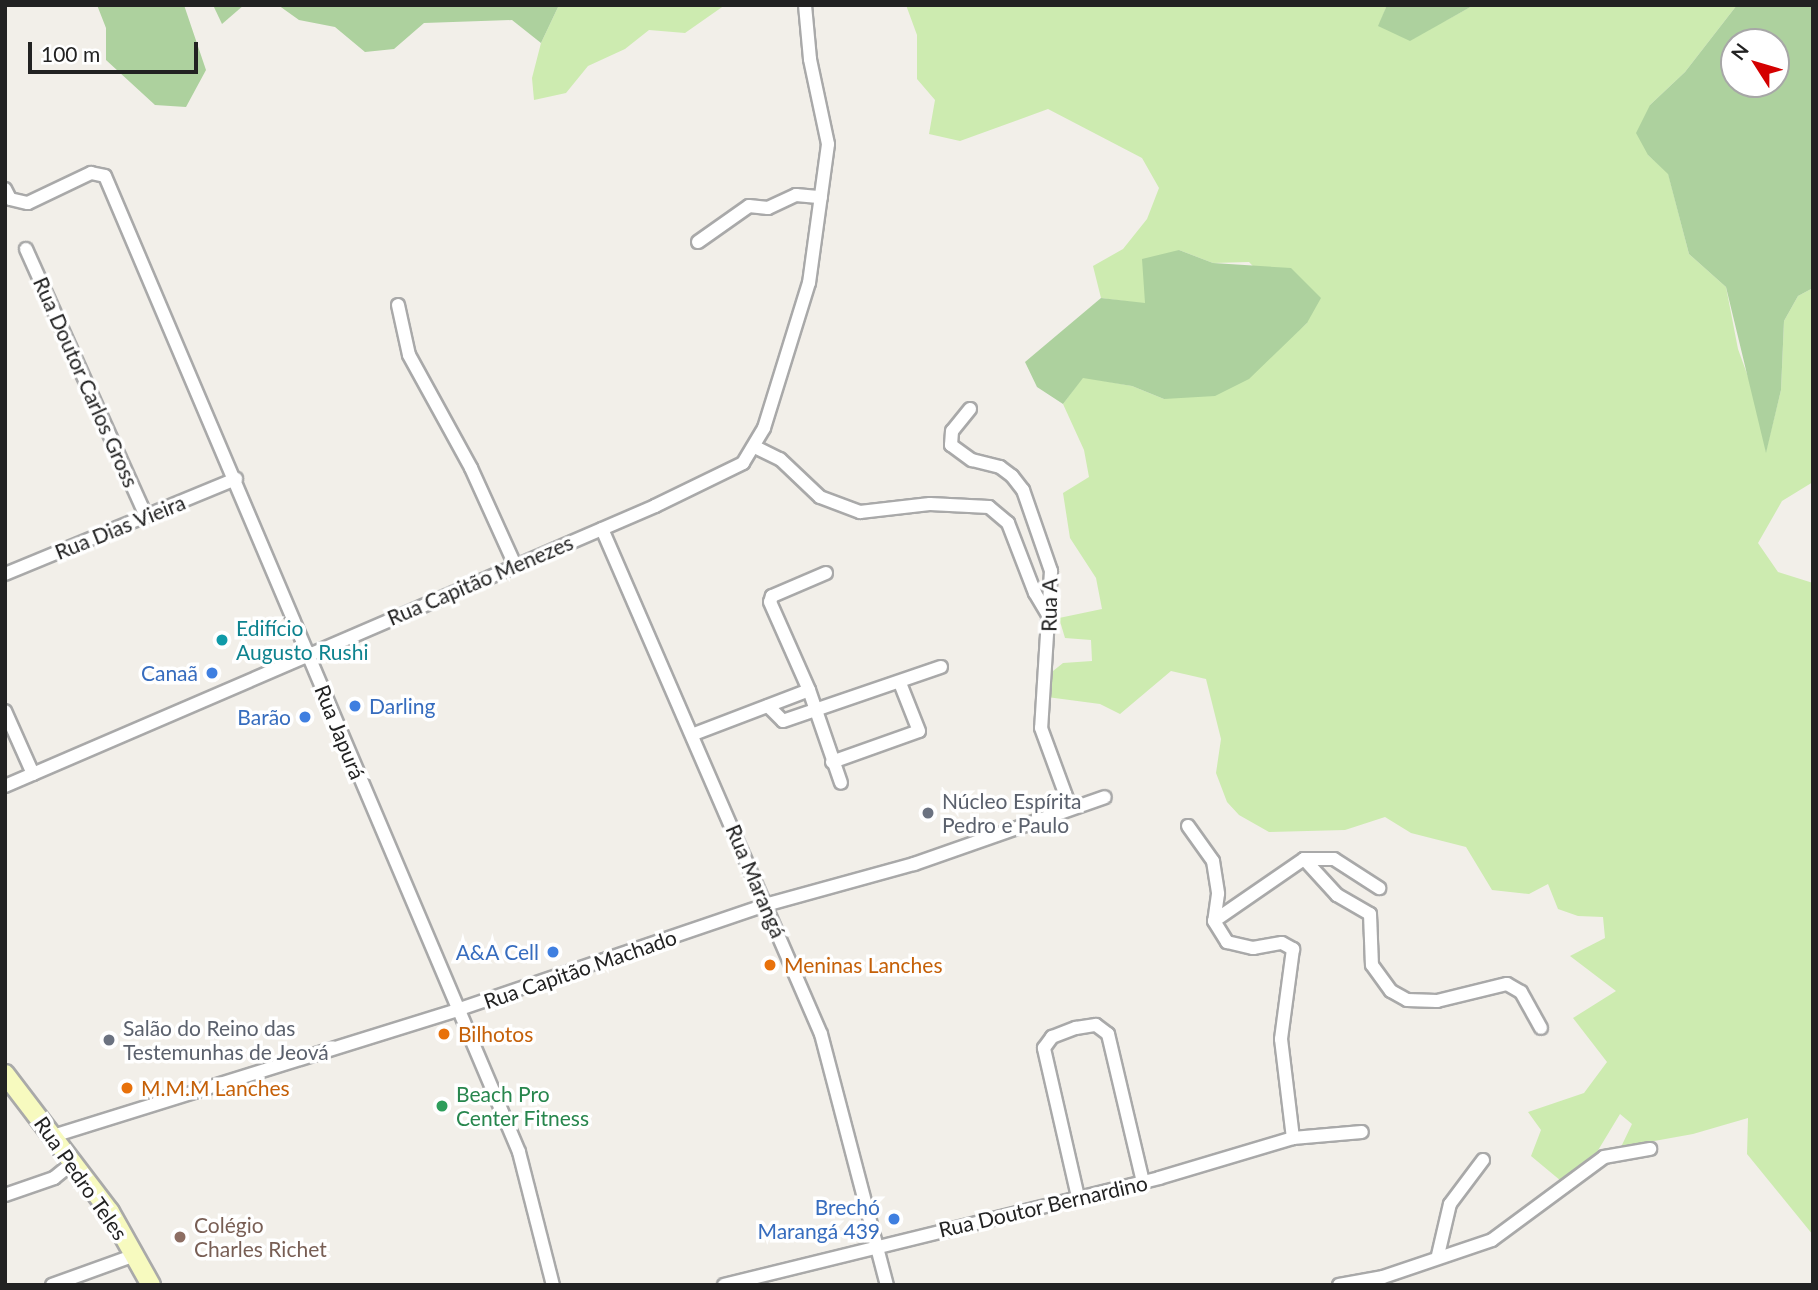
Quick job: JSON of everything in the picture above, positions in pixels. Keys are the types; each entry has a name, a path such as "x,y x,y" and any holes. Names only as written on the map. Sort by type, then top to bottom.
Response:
{"street":[{"path":"805,5 810,59 828,144 809,283 755,447 780,458 820,497 860,512 930,504 989,507 1008,523 1035,593 1048,615"},
{"name":"Rua Japurá","path":"5,189 10,199 28,203 91,173 105,176 236,479 457,1010 519,1152 553,1285"},
{"path":"698,242 749,206 768,208 796,194 821,197"},
{"name":"Rua Doutor Carlos Gross","path":"26,249 146,516"},
{"path":"398,305 409,355 471,468 514,563"},
{"name":"Rua A","path":"970,409 951,431 951,445 972,460 1000,467 1023,490 1051,571 1041,728 1070,807"},
{"name":"Rua Capitão Menezes","path":"5,786 514,563 602,529 743,463 755,447"},
{"name":"Rua Dias Vieira","path":"5,574 236,479"},
{"name":"Rua Marangá","path":"602,529 694,734 821,1034 887,1285"},
{"path":"826,573 770,598 809,690 841,783"},
{"path":"768,706 783,721 941,667"},
{"path":"832,762 919,731 900,683"},
{"path":"694,734 809,690"},
{"path":"5,710 33,774"},
{"name":"Rua Capitão Machado","path":"53,1136 457,1010 765,905 914,864 1070,807 1105,797"},
{"path":"1188,826 1213,861 1218,894 1214,921 1233,946 1253,948 1282,943 1293,949 1281,1039 1293,1138"},
{"path":"1214,921 1304,859 1334,859 1379,888"},
{"path":"1304,859 1337,895 1370,914 1372,965 1391,991 1407,1000 1437,1001 1507,984 1521,992 1541,1028"},
{"path":"1079,1197 1044,1048 1052,1037 1076,1028 1096,1025 1108,1034 1143,1182"},
{"name":"Rua Pedro Teles","path":"5,1074 74,1162 135,1255 151,1285"},
{"name":"Rua Doutor Bernardino","path":"724,1285 1143,1182 1293,1138 1362,1132"},
{"path":"1339,1285 1383,1277 1437,1255 1468,1251 1492,1240 1604,1157 1650,1149"},
{"path":"1437,1255 1450,1204 1483,1160"},
{"path":"5,1195 54,1178 74,1162"},
{"path":"52,1285 135,1255"}],"green space":[{"path":"97,5 184,5 206,70 186,107 155,105 106,60 106,28"},
{"path":"213,5 244,5 222,24"},
{"path":"278,5 559,5 541,43 512,20 424,23 394,49 365,52 335,27 299,20"},
{"path":"559,5 725,5 685,33 649,30 625,49 588,66 566,93 534,100 532,78 541,43"},
{"path":"906,5 1387,5 1379,26 1445,21 1474,5 1737,5 1685,72 1650,105 1648,155 1668,173 1689,254 1726,287 1738,349 1755,396 1766,451 1781,390 1784,321 1798,296 1813,288 1813,482 1782,501 1758,543 1778,572 1813,583 1813,1235 1747,1154 1748,1118 1693,1134 1621,1147 1632,1124 1620,1114 1597,1152 1561,1181 1531,1156 1541,1130 1528,1112 1584,1093 1607,1062 1573,1018 1616,991 1570,956 1605,938 1603,917 1578,916 1558,909 1548,884 1529,894 1492,890 1466,847 1411,833 1385,817 1345,830 1269,832 1239,815 1227,802 1216,773 1221,739 1206,679 1171,671 1120,714 1100,704 1047,697 1048,675 1063,663 1092,661 1091,640 1065,638 1059,618 1102,609 1096,578 1070,538 1063,493 1089,477 1084,450 1063,404 1083,377 1132,386 1164,399 1280,347 1307,323 1249,262 1213,263 1179,250 1146,304 1101,298 1093,266 1123,249 1147,219 1159,188 1142,158 1048,109 960,141 929,134 935,100 917,79 917,35"},
{"path":"1387,5 1474,5 1410,41 1378,26"},
{"path":"1737,5 1813,5 1813,288 1798,296 1784,321 1781,390 1766,453 1726,287 1689,254 1668,174 1648,155 1636,133 1650,105 1685,72"},
{"path":"1179,250 1213,263 1291,268 1321,298 1307,323 1249,379 1215,396 1164,399 1132,386 1083,378 1063,404 1037,387 1025,362 1101,298 1145,303 1142,259"}],"place":[{"name":"Edifício Augusto Rushi","path":"222,640"},
{"name":"Canaã","path":"212,673"},
{"name":"Darling","path":"355,706"},
{"name":"Barão","path":"305,717"},
{"name":"Núcleo Espírita Pedro e Paulo","path":"928,813"},
{"name":"A&A Cell","path":"553,952"},
{"name":"Meninas Lanches","path":"770,965"},
{"name":"Bilhotos","path":"444,1034"},
{"name":"Salão do Reino das Testemunhas de Jeová","path":"109,1040"},
{"name":"M.M.M Lanches","path":"127,1088"},
{"name":"Beach Pro Center Fitness","path":"442,1106"},
{"name":"Brechó Marangá 439","path":"894,1219"},
{"name":"Colégio Charles Richet","path":"180,1237"}]}
